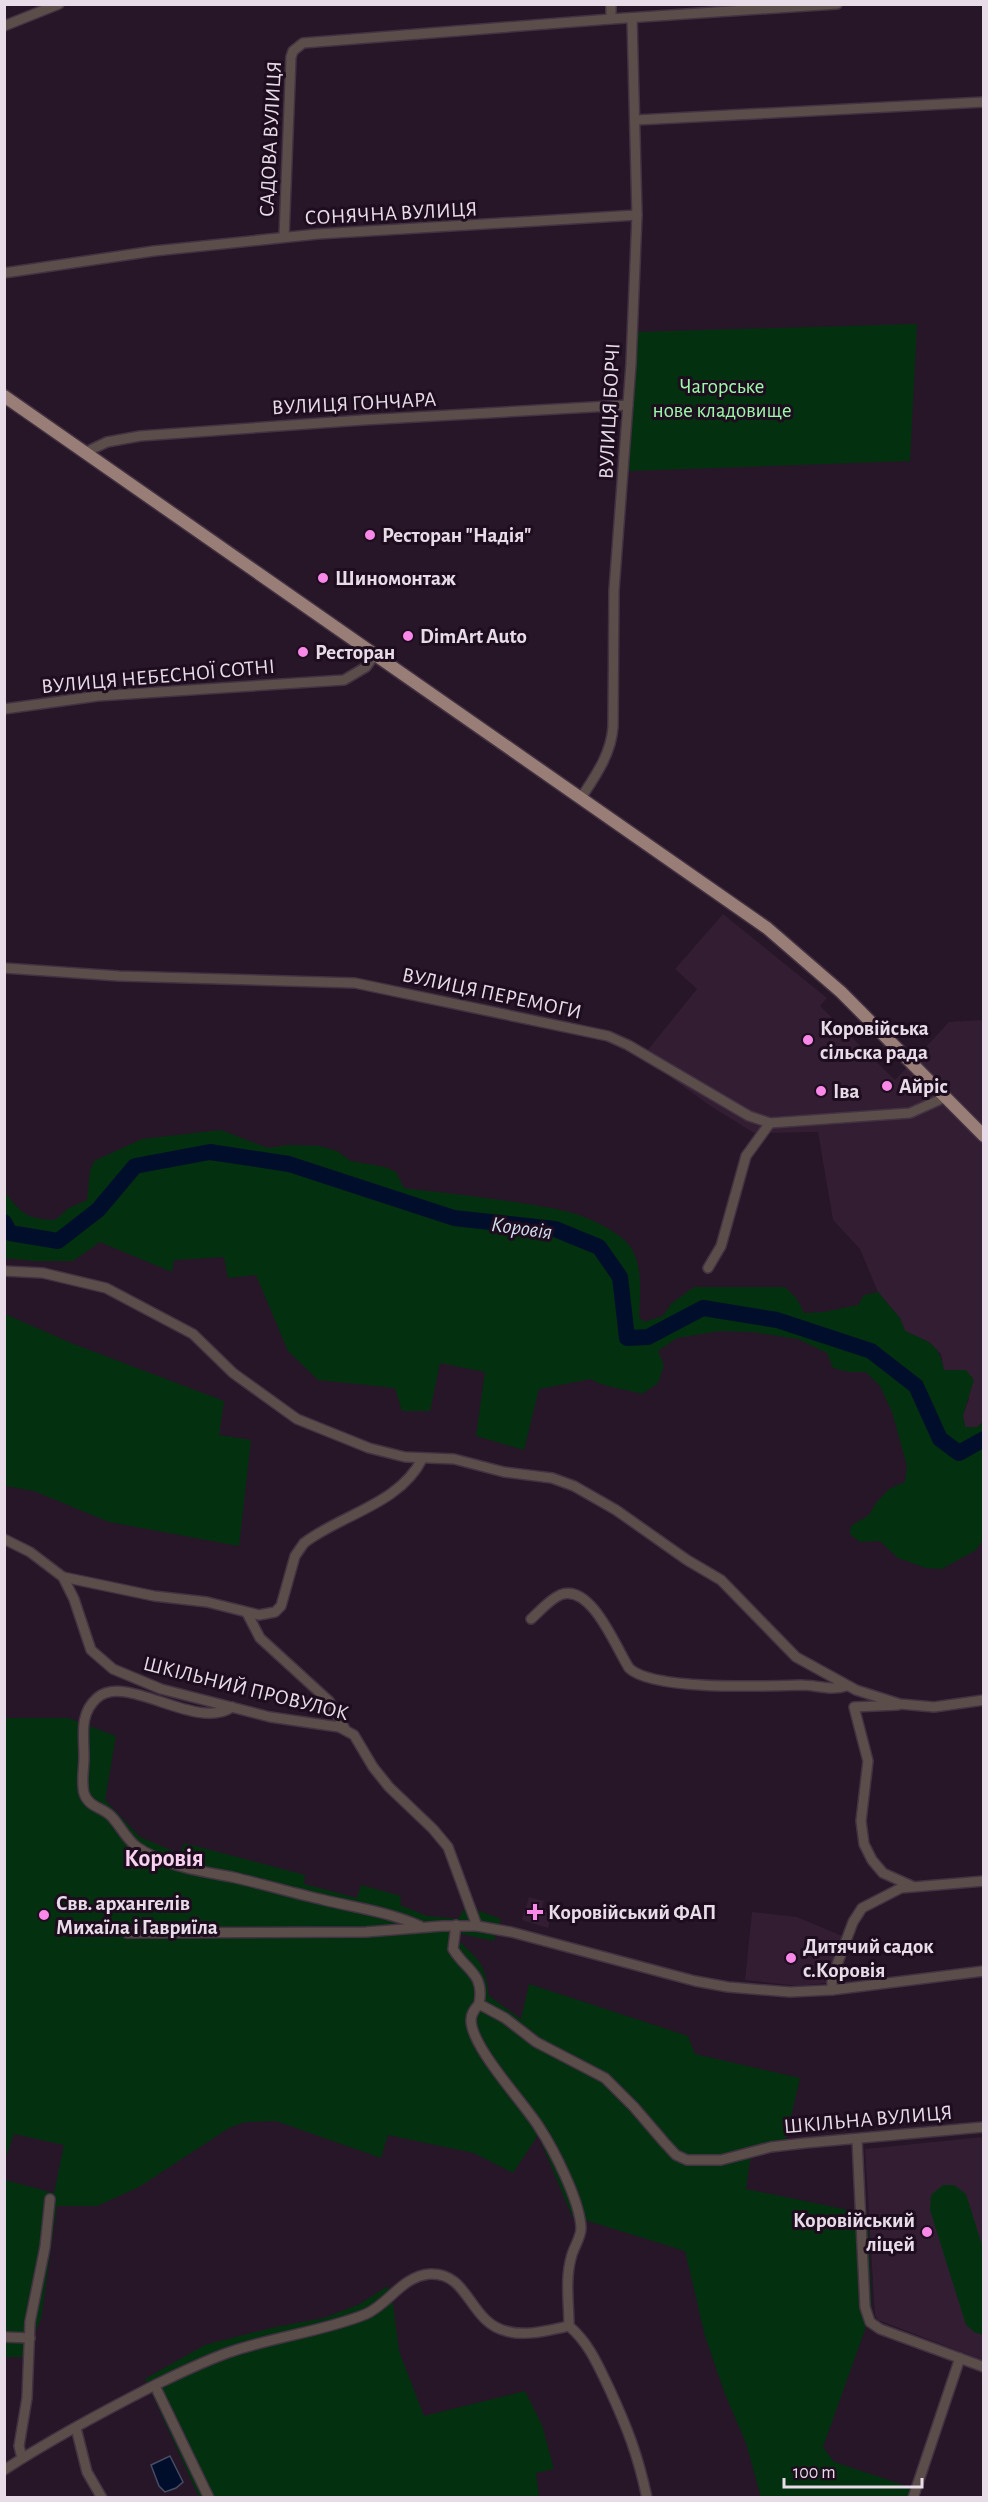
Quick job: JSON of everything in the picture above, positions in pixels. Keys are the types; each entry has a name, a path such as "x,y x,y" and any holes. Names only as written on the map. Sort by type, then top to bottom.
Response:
{"main road":[{"path":"4,396 376,653 767,928 841,992 984,1136"}],"street":[{"path":"4,26 58,4"},
{"path":"610,4 611,19"},
{"name":"САДОВА ВУЛИЦЯ","path":"284,237 290,64 293,51 297,46 316,40 837,4"},
{"name":"ВУЛИЦЯ БОРЧІ","path":"581,798 604,762 612,737 614,590 628,405 637,215 632,18"},
{"path":"636,120 984,102"},
{"name":"СОНЯЧНА ВУЛИЦЯ","path":"4,273 134,254 284,237 637,215"},
{"name":"ВУЛИЦЯ ГОНЧАРА","path":"86,452 107,442 140,436 341,421 628,405"},
{"name":"ВУЛИЦЯ НЕБЕСНОЇ СОТНІ","path":"4,709 98,696 340,681 351,678 362,670 376,653"},
{"name":"ВУЛИЦЯ ПЕРЕМОГИ","path":"4,968 155,977 314,980 395,991 608,1036 749,1116 770,1123 910,1113 946,1097"},
{"path":"708,1268 721,1246 746,1156 770,1123"},
{"path":"4,1270 43,1273 106,1288 152,1314 189,1331 233,1373 301,1421 379,1451 422,1459 454,1459 504,1472 552,1478 583,1490 616,1510 687,1560 721,1580 796,1658 846,1686 900,1704 940,1707 984,1700"},
{"path":"4,1539 30,1552 63,1577 154,1596 207,1602 259,1615 277,1611 283,1603 295,1556 300,1547 308,1540 385,1497 413,1471 422,1459"},
{"name":"ШКІЛЬНИЙ ПРОВУЛОК","path":"63,1577 74,1599 89,1646 102,1662 113,1669 154,1687 278,1718 345,1729 357,1738 373,1767 445,1843 456,1865 477,1926"},
{"path":"531,1619 561,1595 579,1597 594,1609 629,1668 646,1677 739,1687 808,1685 833,1689 846,1686"},
{"path":"247,1612 260,1638 329,1701 345,1729"},
{"path":"232,1707 220,1712 196,1711 167,1705 121,1690 107,1692 100,1696 87,1710 82,1729 83,1788 88,1801 112,1817 135,1845 162,1860 392,1915 422,1927"},
{"path":"900,1704 884,1707 856,1706 853,1709 868,1761 861,1821 864,1845 872,1860 883,1873 912,1886"},
{"path":"832,1990 832,1978 858,1911 885,1895 912,1886 984,1881"},
{"path":"456,1925 453,1949 475,1973 479,1987 479,2004 472,2014 475,2034 495,2068 544,2134 566,2179 580,2222 580,2233 568,2274 569,2326 591,2352 628,2428 647,2498"},
{"path":"127,1933 366,1932 456,1925 477,1926 511,1932 658,1973 715,1985 790,1992 832,1990 984,1971"},
{"name":"ШКІЛЬНА ВУЛИЦЯ","path":"479,2004 505,2018 536,2042 605,2078 664,2142 681,2158 692,2161 714,2160 793,2144 984,2127"},
{"path":"857,2139 865,2307 868,2319 880,2329 984,2367"},
{"path":"22,2458 19,2445 27,2397 30,2322 45,2247 50,2199"},
{"path":"4,2470 76,2428 195,2366 228,2352 367,2313 380,2306 403,2285 424,2275 436,2274 454,2280 482,2317 499,2329 522,2333 569,2326"},
{"path":"4,2337 30,2338"},
{"path":"913,2498 960,2358"},
{"path":"155,2386 208,2498"},
{"path":"76,2428 87,2472 102,2498"}],"shaded area":[{"path":"723,914 827,998 820,1006 895,1080 949,1022 983,1020 983,1422 977,1427 965,1427 963,1415 969,1399 966,1370 944,1370 941,1354 929,1342 905,1331 900,1318 878,1292 860,1249 833,1220 818,1132 754,1133 712,1107 642,1057 697,989 675,969"},
{"name":"Коровійський ФАП","path":"529,1897 544,1901 541,1911 552,1914 548,1928 522,1920"},
{"name":"Дитячий садок с.Коровія","path":"752,1912 797,1917 842,1936 826,1983 799,1986 745,1980"},
{"name":"Коровійський ліцей","path":"983,2137 983,2360 878,2320 875,2315 865,2149"}],"green space":[{"name":"Чагорське нове кладовище","path":"917,324 910,461 628,471 635,332"},
{"path":"221,1130 268,1148 288,1145 319,1146 337,1151 351,1161 385,1167 396,1172 404,1188 529,1204 569,1212 594,1221 621,1237 636,1257 640,1292 639,1317 644,1322 663,1316 671,1304 694,1287 785,1287 797,1299 804,1313 824,1312 858,1305 864,1295 878,1292 900,1318 905,1331 932,1344 939,1354 944,1370 966,1370 974,1380 963,1415 965,1427 977,1427 983,1422 983,1540 976,1550 942,1569 926,1568 898,1558 880,1541 860,1542 850,1534 851,1526 869,1515 889,1489 905,1482 907,1466 892,1412 880,1386 866,1372 849,1372 833,1368 827,1353 798,1339 753,1332 720,1331 677,1338 658,1351 664,1365 658,1383 642,1394 608,1386 591,1379 539,1389 524,1450 476,1436 485,1372 440,1363 430,1411 402,1411 395,1388 318,1380 288,1351 256,1275 228,1278 224,1257 174,1260 172,1272 100,1242 73,1261 5,1258 5,1192 26,1214 55,1220 69,1208 87,1200 90,1171 94,1161 142,1139"},
{"path":"5,1314 71,1343 224,1401 219,1435 251,1440 239,1546 109,1522 34,1491 5,1486"},
{"path":"5,1718 68,1718 116,1736 105,1800 140,1837 180,1854 184,1843 305,1875 304,1884 357,1898 361,1885 401,1896 400,1905 427,1916 458,1919 466,1906 501,1919 494,1941 461,1934 458,1940 481,1964 489,1996 521,2019 529,1984 688,2036 695,2054 800,2078 784,2147 751,2154 746,2189 868,2214 872,2310 823,2447 834,2462 916,2489 913,2497 761,2497 746,2443 725,2394 705,2336 685,2251 572,2216 538,2135 513,2173 474,2153 388,2135 381,2158 276,2121 245,2122 229,2128 139,2187 97,2206 57,2206 41,2319 23,2357 5,2357 5,2180 54,2193 64,2145 14,2134 7,2154 5,2154"},
{"path":"943,2185 954,2185 966,2194 983,2248 983,2335 974,2332 966,2325 930,2210 931,2195"},
{"path":"388,2286 393,2304 399,2351 424,2416 525,2391 542,2425 554,2469 536,2473 539,2497 199,2497 145,2379 205,2345 271,2328 324,2318 360,2304"}],"water":[{"path":"170,2456 183,2482 176,2488 165,2492 159,2486 151,2465"}],"waterway":[{"name":"Коровія","path":"4,1222 10,1233 58,1241 98,1210 135,1166 210,1152 289,1164 454,1218 555,1229 599,1247 620,1277 627,1338 648,1337 703,1308 777,1320 871,1351 916,1386 940,1439 959,1453 984,1439"}],"place":[{"name":"Ресторан \"Надія\"","path":"370,535"},
{"name":"Шиномонтаж","path":"323,578"},
{"name":"DimArt Auto","path":"408,636"},
{"name":"Ресторан","path":"303,652"},
{"name":"Коровійська сільска рада","path":"808,1040"},
{"name":"Айріс","path":"887,1086"},
{"name":"Іва","path":"821,1091"},
{"name":"Коровійський ФАП","path":"535,1912"},
{"name":"Свв. архангелів Михаїла і Гавриїла","path":"44,1915"},
{"name":"Дитячий садок с.Коровія","path":"791,1958"},
{"name":"Коровійський ліцей","path":"927,2232"}],"district":[{"name":"Коровія","path":"164,1858"}]}
